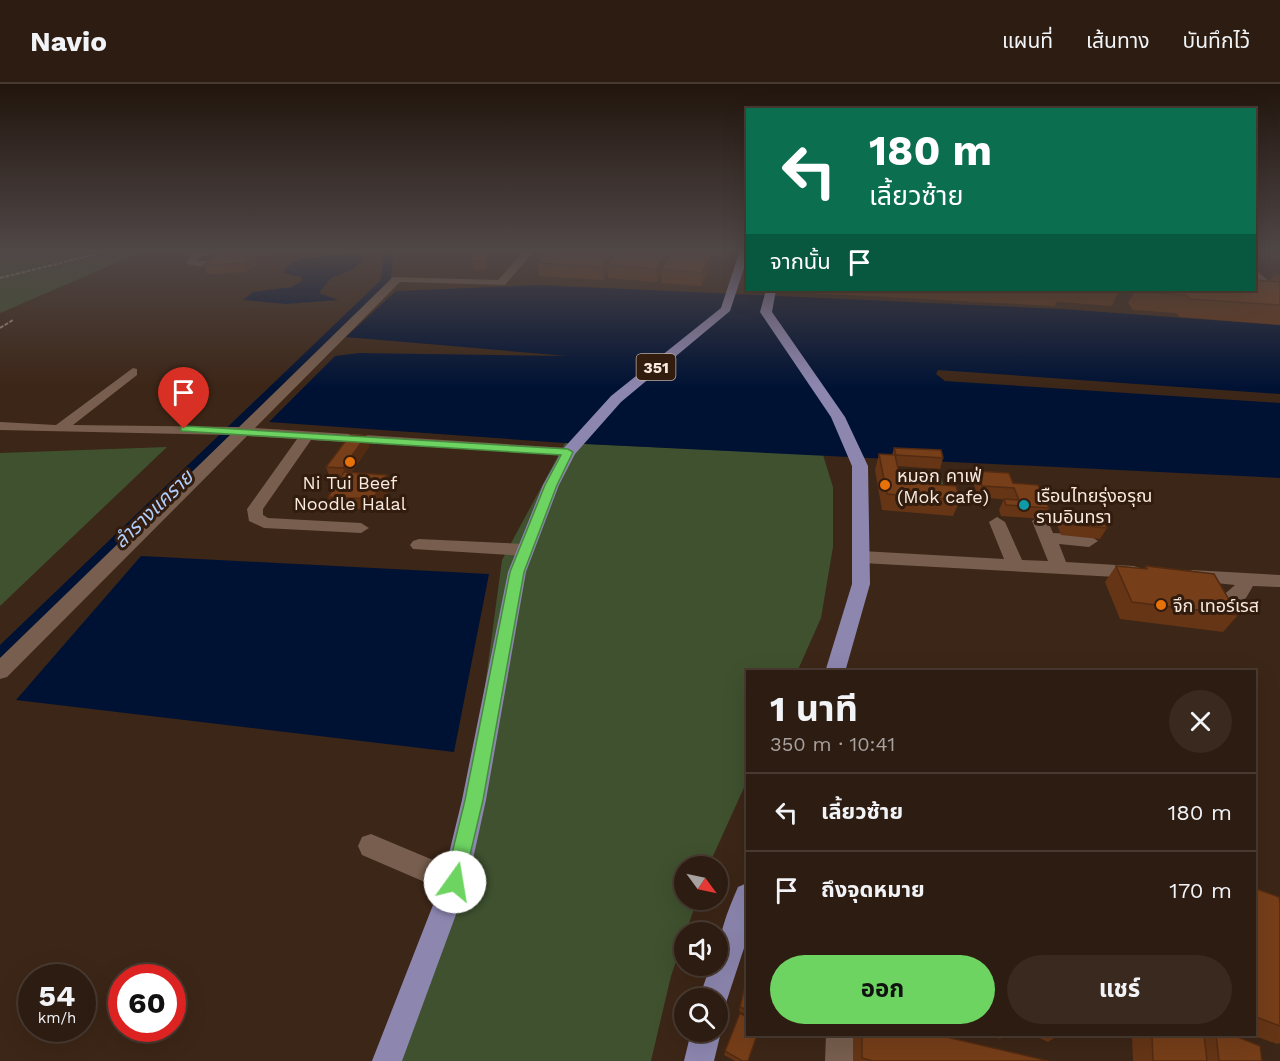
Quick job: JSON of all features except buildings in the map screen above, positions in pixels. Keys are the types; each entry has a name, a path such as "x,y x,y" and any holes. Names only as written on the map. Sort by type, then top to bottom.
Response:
{"main road":[{"name":"351","path":"387,1061 455,882 474,800 517,572 551,485 571,450 616,399 726,309 729,296"},
{"path":"770,296 766,312 838,417 860,466 861,584 836,670"},
{"path":"718,988 746,899"},
{"path":"699,1061 704,1042"}],"street":[{"path":"0,671 232,431 379,296"},
{"path":"1257,296 1280,297"},
{"path":"59,429 133,372"},
{"path":"0,426 232,431 571,450"},
{"path":"308,435 255,509 255,517 264,524 361,528"},
{"path":"1040,521 1060,568"},
{"path":"997,522 1015,565"},
{"path":"1048,538 1089,541"},
{"path":"419,545 525,550"},
{"path":"862,557 1154,574"},
{"path":"1178,575 1280,581"},
{"path":"1221,605 1239,592 1248,579"},
{"path":"371,846 455,882"},
{"path":"840,1061 841,1036"}],"path":[{"path":"0,328 13,320"}],"green space":[{"path":"0,296 40,296 0,313"},
{"path":"565,443 823,455 833,487 833,547 821,618 798,670 746,670 746,783 713,856 674,856 674,910 694,910 689,922 674,922 674,967 651,1061 398,1061 454,917 502,560"},
{"path":"167,447 0,606 0,453"},
{"path":"890,471 940,474 949,503 896,499"}],"water":[{"path":"249,296 326,296 338,300 286,304 243,300"},
{"path":"391,296 769,296 1062,309 1280,325 1280,394 938,370 936,374 945,381 1280,403 1280,478 565,443 269,422 335,356 359,353 567,356 346,337"},
{"path":"141,556 489,574 454,752 16,700"}],"waterway":[{"name":"ลำรางแคราย","path":"0,659 371,296"}],"place":[{"name":"Ni Tui Beef Noodle Halal","path":"350,462"},
{"name":"หมอก คาเฟ่ (Mok cafe)","path":"885,485"},
{"name":"เรือนไทยรุ่งอรุณ รามอินทรา","path":"1024,505"},
{"name":"จึก เทอร์เรส","path":"1161,605"}],"route":[{"path":"184,429 568,452 551,485 517,572 474,800 455,882"}]}
